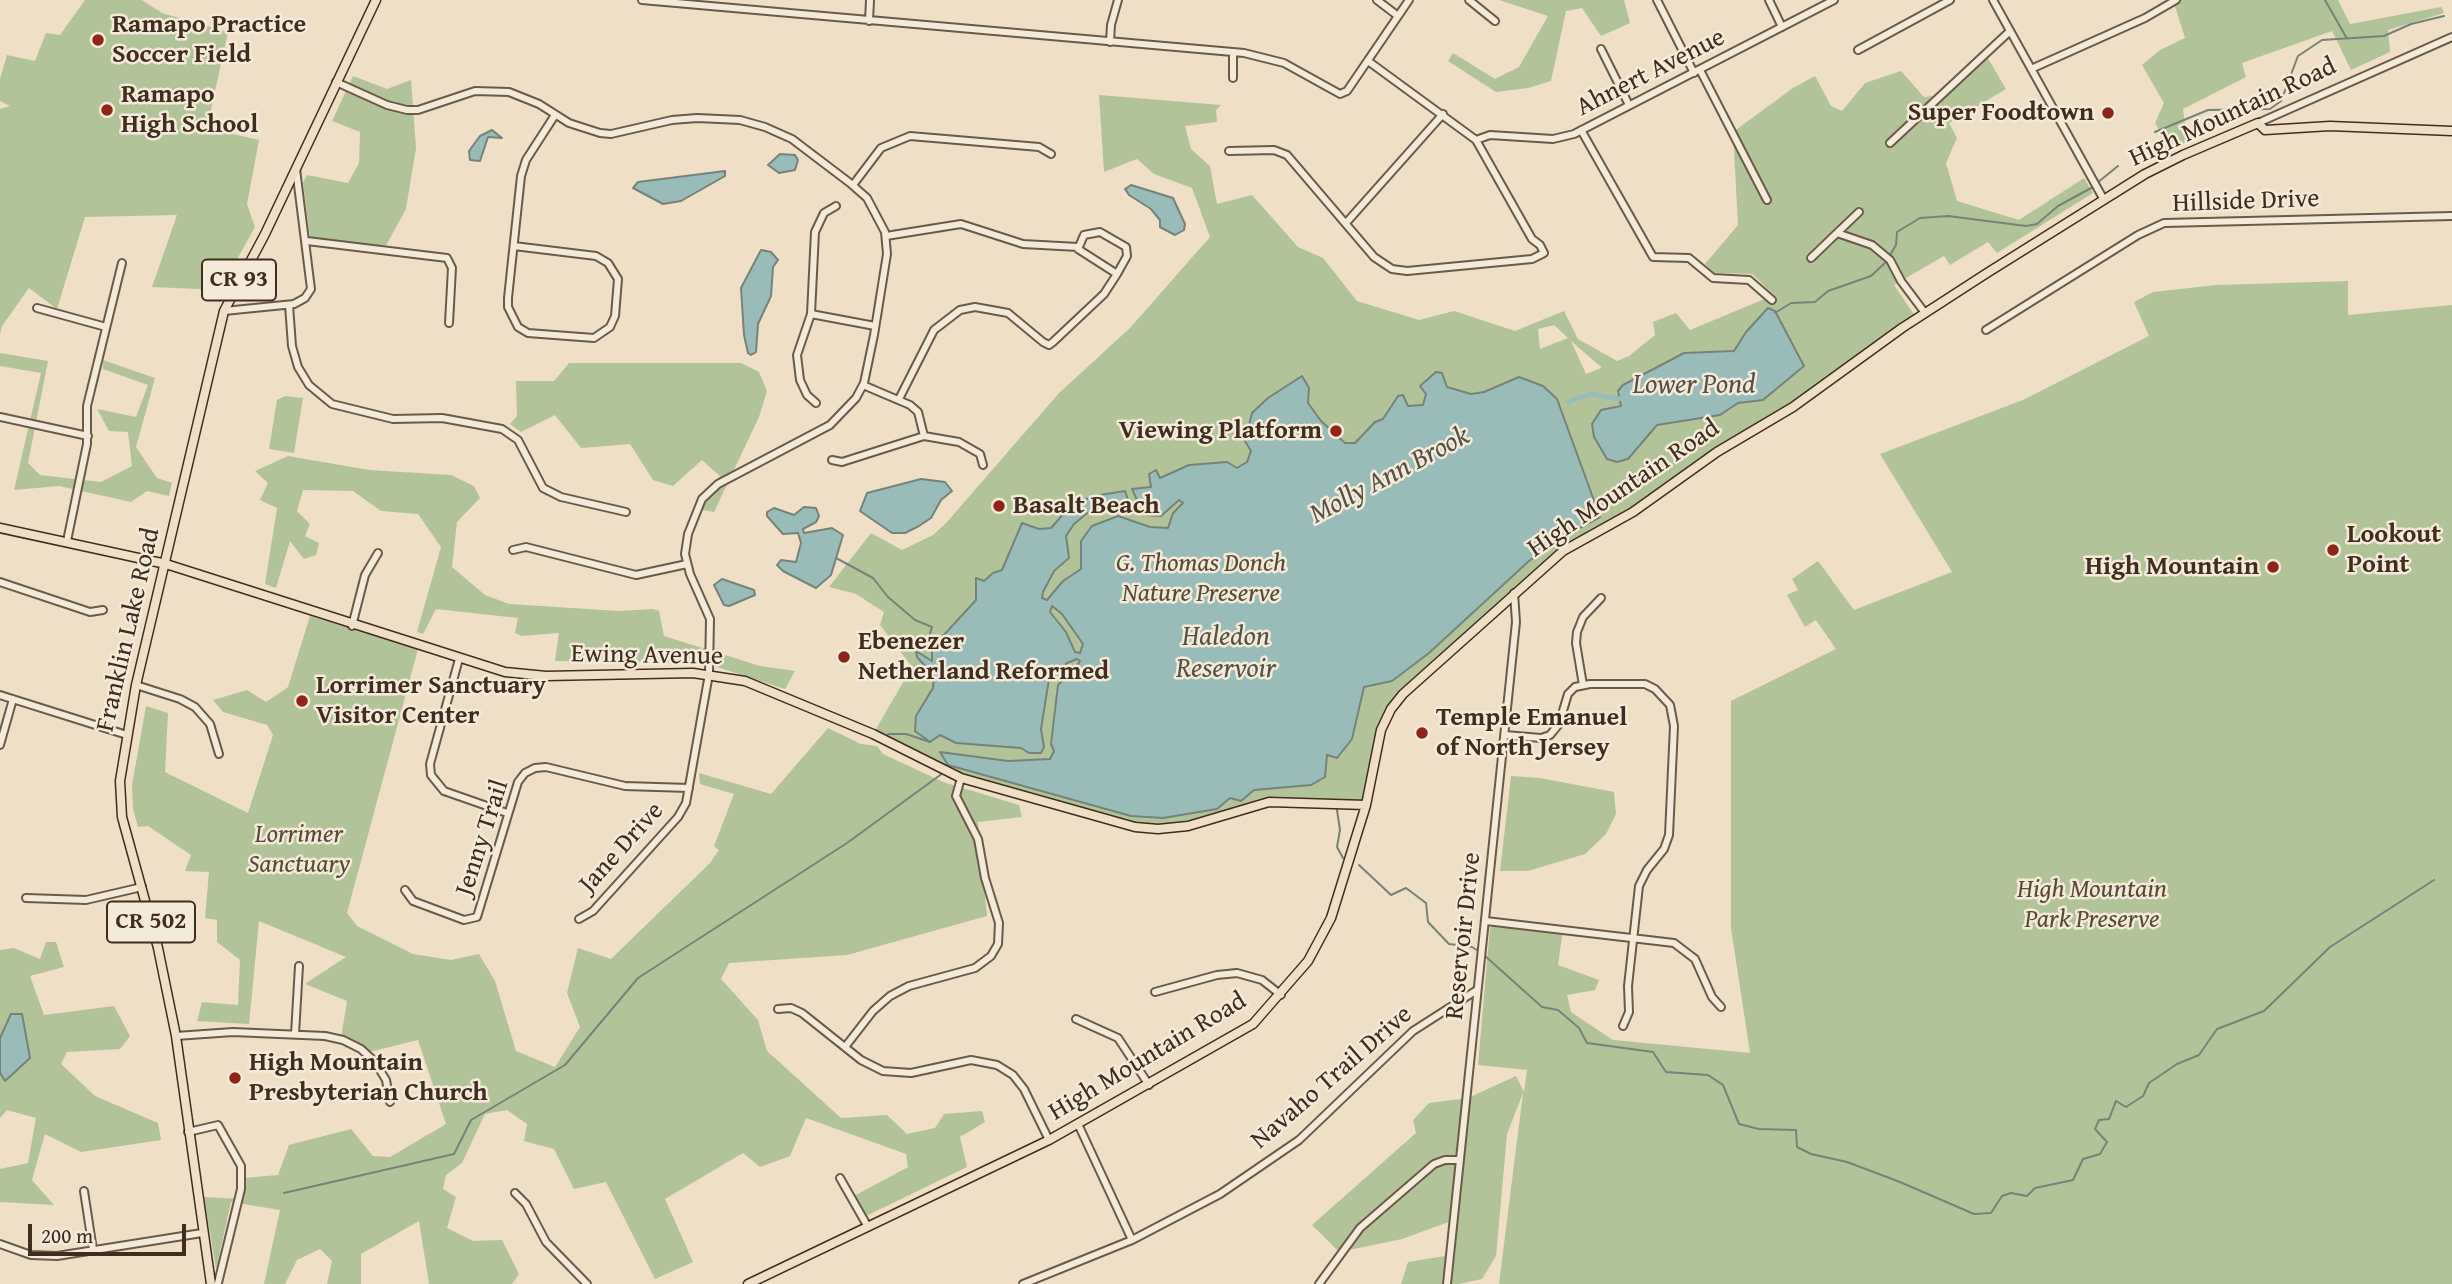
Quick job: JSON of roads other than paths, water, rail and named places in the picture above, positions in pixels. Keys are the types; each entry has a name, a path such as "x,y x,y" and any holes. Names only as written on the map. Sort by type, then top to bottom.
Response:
{"main road":[{"name":"Franklin Lake Road","path":"216,1283 202,1233 176,1035 142,887 120,807 120,781 136,685 224,311 296,170 376,0"},
{"path":"2258,123 2265,130 2330,125 2452,131"},
{"name":"High Mountain Road","path":"748,1284 1049,1140 1241,1032 1281,995 1312,954 1331,918 1366,804 1378,739 1391,709 1403,694 1514,593 1563,551 1633,512 1717,452 1793,407 1925,313 2162,165 2258,123"},
{"name":"Ewing Avenue","path":"0,528 166,564 352,626 505,672 547,676 709,674 761,686 873,734 961,778 1146,829 1188,827 1269,802 1366,804"}],"street":[{"path":"642,0 1233,52 1284,63 1340,94 1347,91 1409,0"},
{"path":"869,22 870,0"},
{"path":"1110,42 1111,25 1118,0"},
{"path":"1377,0 1398,16"},
{"path":"1469,0 1494,21"},
{"path":"1657,0 1767,200"},
{"path":"1769,0 1782,27"},
{"name":"Ahnert Avenue","path":"1476,140 1490,135 1553,139 1581,130 1834,0"},
{"path":"1858,50 1950,0"},
{"path":"1993,0 2104,200"},
{"path":"2031,69 2145,18 2176,0"},
{"path":"1890,143 2010,31"},
{"name":"High Mountain Road","path":"2258,123 2452,37"},
{"path":"1601,49 1629,104"},
{"path":"1233,52 1233,78"},
{"path":"1229,151 1274,150 1287,155 1380,262 1400,270 1532,258 1544,253 1532,239 1476,140 1368,61"},
{"path":"336,82 398,108 418,110 458,95 489,90 523,96 587,131 611,134 672,120 740,120 792,139 853,185 867,198 880,218 886,236 887,254 863,385 841,416 830,425 718,484 702,499 688,534 687,564 636,575 526,547 513,550"},
{"path":"1346,223 1443,114"},
{"path":"514,246 596,256 608,263 618,279 615,316 610,327 594,338 528,333 518,327 508,307 514,246 523,166 555,115"},
{"path":"1581,130 1653,257 1689,258 1713,278 1749,280 1772,300"},
{"path":"853,185 881,148 910,136 1039,147 1051,154"},
{"path":"224,311 289,305 305,298 311,289 296,170"},
{"path":"816,403 803,388 797,362 801,339 811,314 815,232 824,213 836,206"},
{"path":"1811,258 1859,212"},
{"name":"Hillside Drive","path":"1986,330 2138,235 2164,223 2178,220 2452,216"},
{"path":"886,236 961,224 1023,244 1078,247 1117,274"},
{"path":"899,399 934,330 960,310 975,307 1008,313 1049,345 1104,294 1127,256 1126,247 1092,231 1084,235 1078,247"},
{"path":"1837,233 1872,245 1889,258 1901,281 1925,313"},
{"path":"307,241 443,256 449,260 452,268 449,323"},
{"path":"67,541 88,436 87,407 122,263"},
{"path":"289,305 292,346 298,367 309,385 332,404 393,419 442,418 502,429 518,440 538,482 550,492 626,512"},
{"path":"37,308 106,327"},
{"path":"811,314 875,326"},
{"path":"863,385 899,399 918,412 924,436"},
{"path":"0,418 88,436"},
{"path":"832,460 842,462 924,436 959,442 980,454 983,465"},
{"path":"352,626 365,575 378,554"},
{"name":"Jane Drive","path":"579,919 593,911 678,817 689,788 709,674 710,619 687,564"},
{"path":"0,582 90,612 103,610"},
{"name":"Reservoir Drive","path":"1447,1284 1517,622 1514,593"},
{"path":"1583,685 1576,643 1577,632 1583,617 1601,598"},
{"path":"458,659 430,764 430,775 444,791 507,813"},
{"path":"1505,735 1541,738 1550,735 1559,724 1568,694 1583,685 1645,684 1664,696 1674,716 1669,835 1664,849 1647,870 1639,886 1629,1012 1623,1026"},
{"path":"136,685 180,698 195,707 210,724 219,754"},
{"path":"0,695 127,735"},
{"path":"0,745 13,699"},
{"name":"Jenny Trail","path":"405,890 413,901 464,920 473,919 479,913 507,813 521,777 530,769 541,767 625,786 689,788"},
{"path":"845,1047 873,1010 890,996 909,986 975,968 992,956 998,944 999,922 986,885 978,839 956,796 961,778"},
{"path":"26,898 86,900 142,887"},
{"path":"1486,921 1674,943 1689,951 1699,964 1712,997 1721,1007"},
{"path":"295,1034 299,966"},
{"path":"1155,992 1217,975 1237,973 1262,980 1281,995"},
{"name":"Navaho Trail Drive","path":"1023,1284 1132,1240 1200,1206 1289,1147 1377,1069 1413,1031 1477,990"},
{"path":"778,1009 791,1008 802,1013 866,1064 892,1073 911,1073 971,1060 997,1065 1013,1076 1024,1089 1049,1140"},
{"path":"1076,1019 1118,1038 1149,1085"},
{"path":"176,1035 233,1032 335,1038 360,1049 381,1071 390,1102"},
{"path":"1078,1124 1132,1240"},
{"path":"187,1132 218,1125 241,1166 241,1189 216,1283"},
{"path":"1319,1284 1360,1228 1434,1164 1445,1160 1461,1160"},
{"path":"840,1178 868,1227"},
{"path":"84,1191 93,1250"},
{"path":"515,1193 526,1204 546,1242 587,1284"},
{"path":"0,1244 19,1252 44,1256 202,1233"}],"water":[{"path":"492,130 502,138 488,137 480,161 470,160 469,151 480,136"},
{"path":"780,154 795,155 798,160 795,170 779,173 768,165"},
{"path":"725,171 725,176 681,201 663,204 633,188 638,182"},
{"path":"1131,185 1173,198 1185,224 1184,230 1175,235 1160,227 1160,220 1151,209 1129,195 1125,189"},
{"path":"761,250 771,252 778,260 773,267 771,296 758,324 756,352 751,355 748,353 744,335 741,288"},
{"name":"Lower Pond","path":"1768,308 1775,311 1804,366 1763,400 1738,403 1720,415 1657,425 1628,459 1617,462 1607,459 1594,437 1592,424 1601,410 1621,406 1618,391 1623,385 1684,353 1734,351 1746,332"},
{"name":"Haledon Reservoir","path":"1436,372 1442,373 1447,387 1471,394 1484,392 1519,377 1543,386 1557,399 1600,517 1556,541 1529,561 1429,653 1392,681 1364,687 1352,739 1337,758 1327,755 1325,777 1311,785 1254,790 1241,801 1230,798 1217,809 1163,818 1131,816 948,765 940,752 1008,761 1050,759 1054,751 1051,744 1058,685 1076,667 1080,661 1077,659 1067,663 1049,679 1041,729 1044,747 1041,753 1029,753 1021,748 956,743 940,735 930,742 915,731 916,716 933,688 934,676 917,657 916,651 932,661 932,648 976,600 976,578 984,581 993,573 1002,570 1022,523 1039,529 1051,528 1073,503 1125,491 1130,506 1091,510 1074,524 1066,536 1069,558 1054,571 1043,592 1042,598 1047,600 1063,581 1081,569 1081,541 1092,526 1118,516 1150,527 1168,528 1173,513 1183,503 1179,500 1161,516 1146,515 1147,506 1137,500 1132,489 1151,487 1149,474 1156,470 1160,478 1189,465 1227,462 1237,468 1247,462 1251,451 1245,441 1252,413 1268,398 1302,376 1309,388 1308,403 1321,421 1345,443 1355,443 1375,422 1383,419 1398,396 1403,395 1408,406 1423,405 1426,394 1420,386","holes":["1052,606 1062,614 1083,644 1080,653 1075,652 1066,632 1050,612"]},
{"path":"921,479 945,482 952,491 941,500 931,518 919,526 905,533 892,533 860,511 867,493"},
{"path":"804,507 816,508 819,516 816,522 803,529 804,533 832,528 843,535 831,575 816,588 783,571 777,565 781,560 796,562 801,543 798,533 783,534 767,516 767,512 774,508 794,515"},
{"path":"722,579 754,590 755,595 729,606 724,605 714,585"},
{"path":"11,1014 22,1014 30,1058 5,1081 0,1073 0,1038"}],"waterway":[{"path":"2325,0 2346,37"},
{"name":"Molly Ann Brook","path":"2155,132 2208,110 2270,109 2281,101 2298,56 2322,40 2384,36 2411,24 2444,16"},
{"name":"Molly Ann Brook","path":"2097,183 2118,166"},
{"name":"Molly Ann Brook","path":"1889,257 1896,245 1897,232 1920,218 1948,216 2026,226 2037,224 2058,206 2093,187"},
{"name":"Molly Ann Brook","path":"1775,313 1791,303 1815,302 1828,291 1871,276 1886,262"},
{"path":"1568,402 1591,394 1619,399"},
{"name":"Molly Ann Brook","path":"836,558 873,578 888,597 915,620 932,627 930,634 917,650"},
{"path":"888,734 906,734 930,742"},
{"path":"284,1193 454,1154 471,1120 565,1065 638,978 847,843 943,773"},
{"path":"1337,810 1340,830 1337,847 1343,858"},
{"path":"1359,865 1391,895 1406,888 1426,903 1428,922 1449,944 1472,947 1480,952"},
{"path":"1484,955 1542,1007 1558,1010 1579,1028 1587,1043 1653,1052 1666,1072 1708,1075 1723,1085 1739,1124 1759,1129 1796,1130 1797,1147 1811,1154 1847,1162 1974,1214 1991,1213 2002,1196 2011,1193 2027,1196 2035,1188 2073,1180 2083,1159 2100,1154 2107,1142 2095,1129 2099,1120 2109,1119 2116,1101 2126,1107 2143,1096 2149,1083 2177,1064 2199,1055 2217,1029 2264,1011 2330,947 2434,880"}],"place":[{"name":"Ramapo Practice Soccer Field","path":"98,40"},
{"name":"Ramapo High School","path":"107,110"},
{"name":"Super Foodtown","path":"2108,113"},
{"name":"Viewing Platform","path":"1336,431"},
{"name":"Basalt Beach","path":"999,506"},
{"name":"Lookout Point","path":"2333,550"},
{"name":"High Mountain","path":"2273,567"},
{"name":"Ebenezer Netherland Reformed","path":"844,657"},
{"name":"Lorrimer Sanctuary Visitor Center","path":"302,701"},
{"name":"Temple Emanuel of North Jersey","path":"1422,733"},
{"name":"High Mountain Presbyterian Church","path":"235,1078"}],"park label":[{"name":"G. Thomas Donch Nature Preserve","path":"1201,579"},
{"name":"Lorrimer Sanctuary","path":"299,850"},
{"name":"High Mountain Park Preserve","path":"2092,905"}]}
